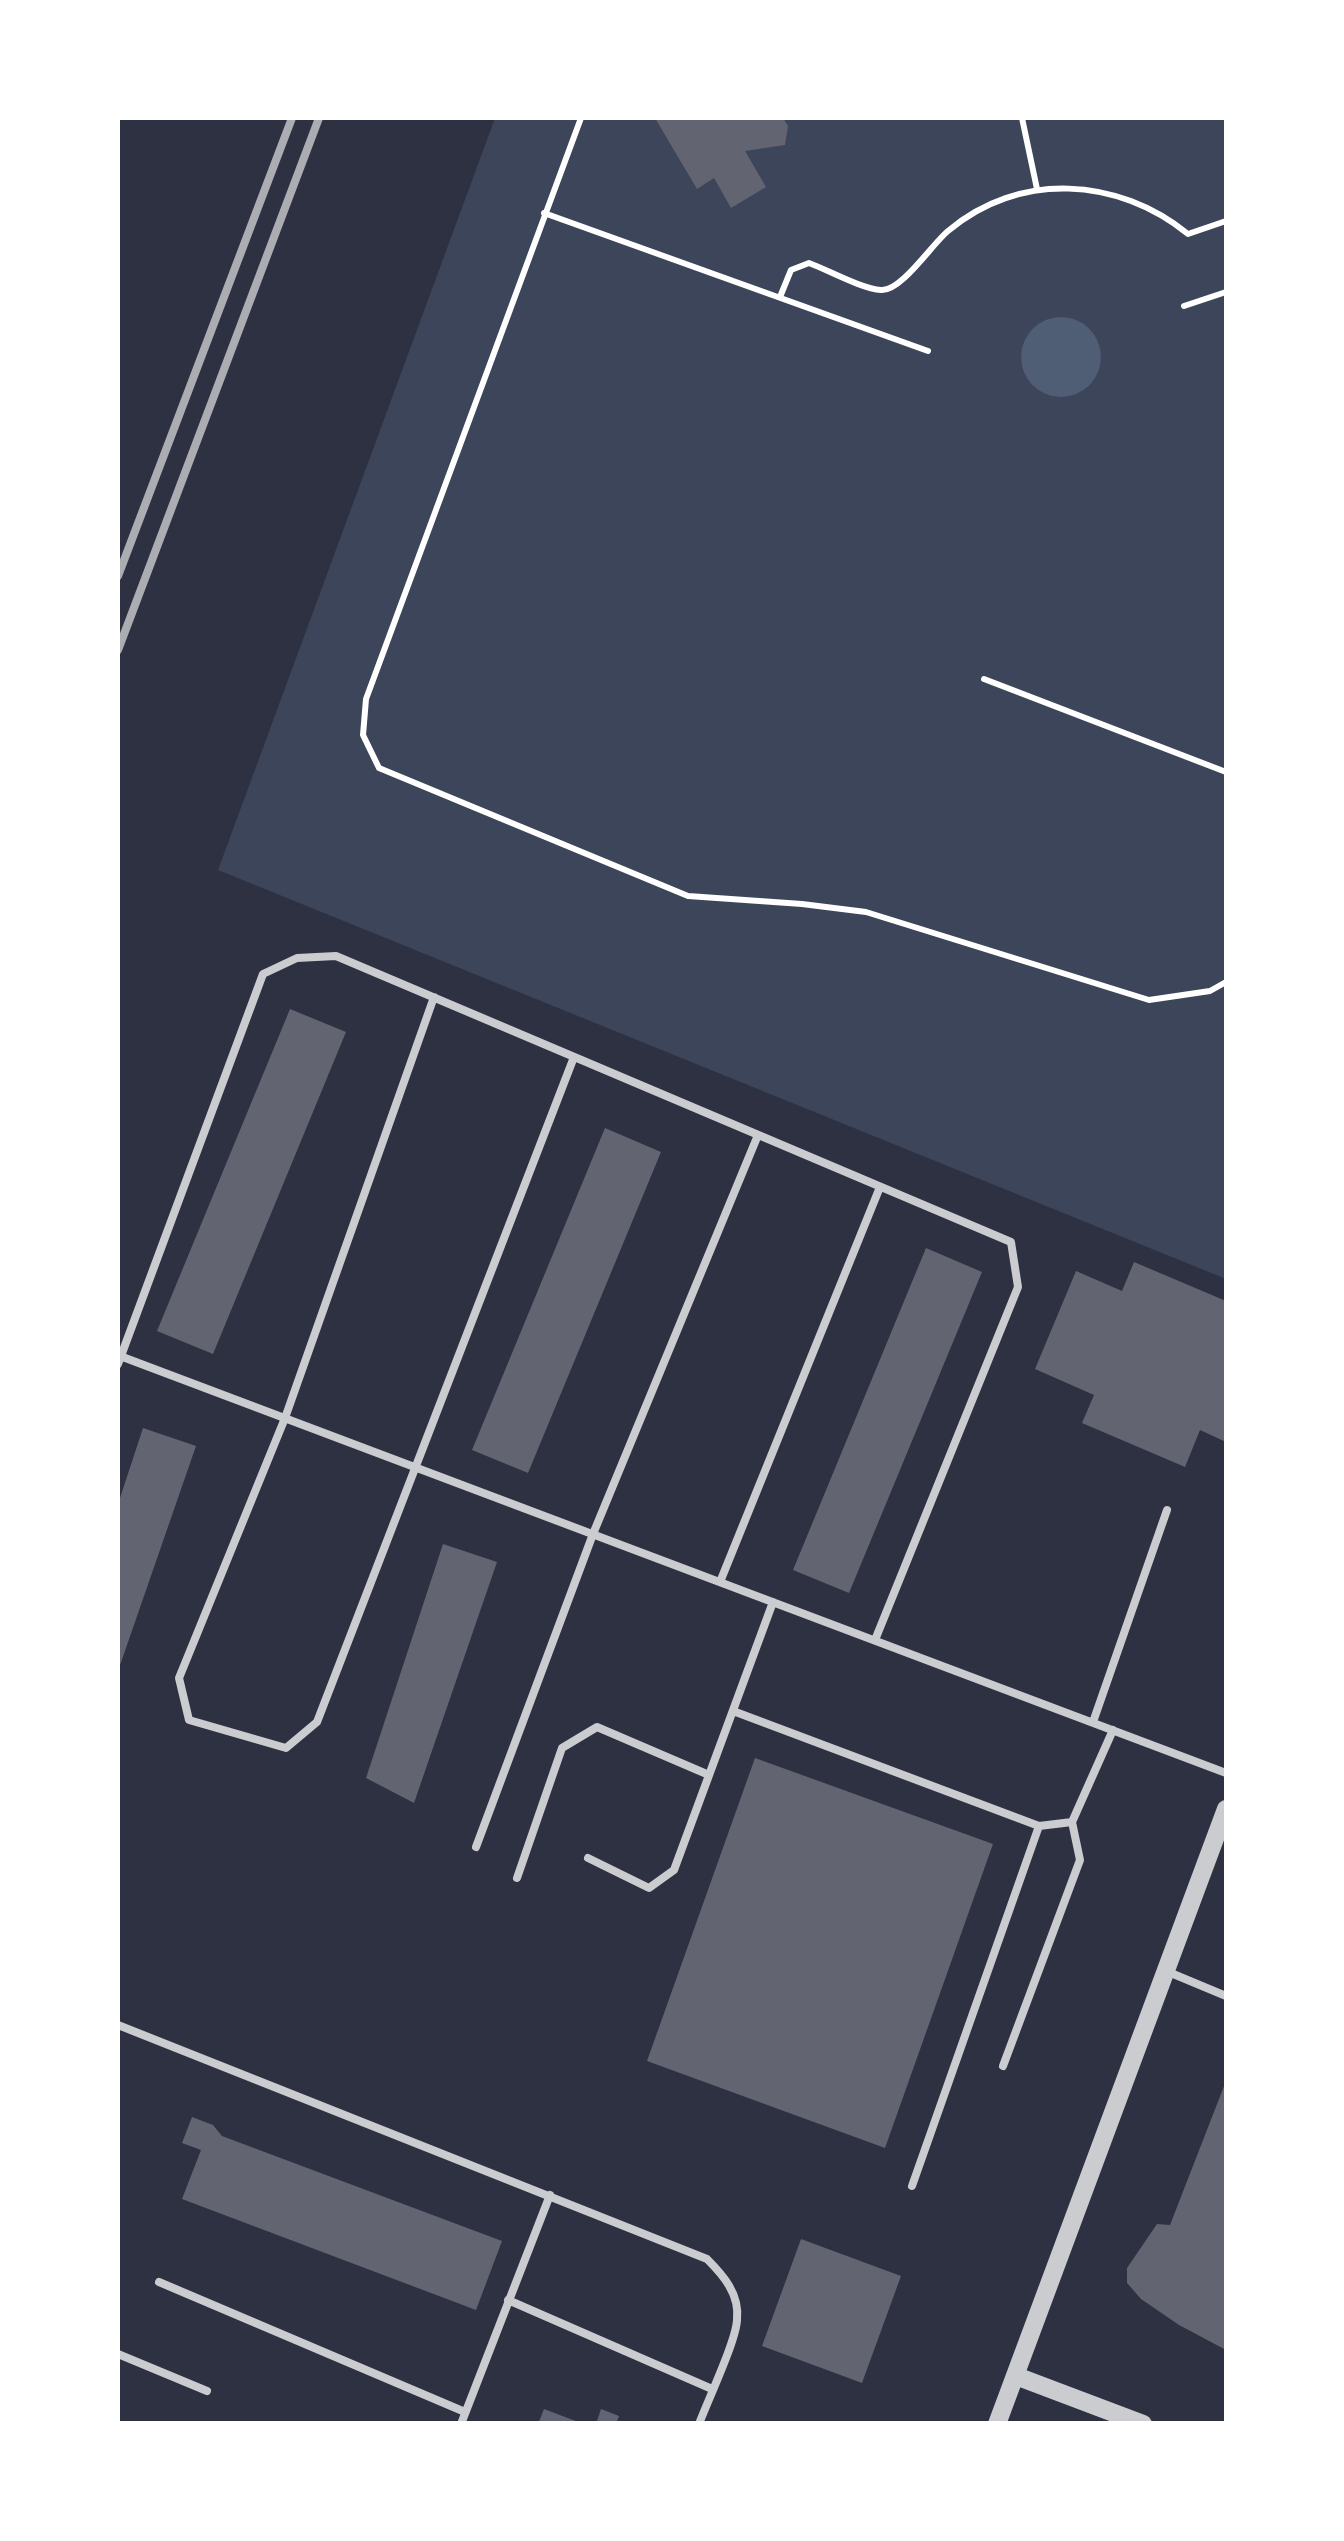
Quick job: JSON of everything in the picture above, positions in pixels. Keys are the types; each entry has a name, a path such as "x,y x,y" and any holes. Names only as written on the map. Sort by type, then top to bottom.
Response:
{"street":[{"path":"997,2424 1226,1809"},
{"path":"1016,2376 1142,2424"}],"lane":[{"path":"875,1640 1018,1287 1012,1242 336,956 298,958 262,974 119,1360 285,1418 1226,1773"},
{"path":"434,997 285,1418 179,1678 188,1720 286,1748 317,1722 574,1057"},
{"path":"476,1846 593,1534 758,1135"},
{"path":"720,1582 880,1186"},
{"path":"1093,1722 1167,1510"},
{"path":"588,1858 649,1888 674,1870 773,1602"},
{"path":"733,1711 1039,1826 1072,1822"},
{"path":"517,1878 562,1748 596,1727 709,1776"},
{"path":"1003,2066 1080,1860 1072,1822 1113,1730"},
{"path":"912,2186 1039,1826"},
{"path":"1166,1971 1226,1996"},
{"path":"118,2025 706,2259 726,2278 738,2320 699,2424"},
{"path":"461,2424 550,2196"},
{"path":"159,2282 466,2412"},
{"path":"508,2300 712,2389"},
{"path":"118,2354 207,2392"}],"path":[{"path":"581,118 366,699 363,735 380,768 688,896 866,912 1149,1000 1210,991 1226,982"},
{"path":"1022,118 1037,189"},
{"path":"780,297 791,270 809,263 880,290 895,288 949,230 988,204 1037,189 1082,187 1136,202 1166,216 1188,234 1226,220"},
{"path":"544,213 928,351"},
{"path":"1184,306 1226,292"},
{"path":"984,679 1226,772"}],"shaded area":[{"path":"495,118 1226,118 1226,1279 218,870"},
{"path":"1053,317 1069,317 1090,328 1101,357 1090,386 1069,397 1053,397 1039,391 1027,379 1021,365 1021,349 1027,335 1039,323"}],"building":[{"path":"655,118 783,118 788,126 785,145 745,151 766,187 731,208 714,178 697,189"},
{"path":"290,1009 346,1032 213,1354 157,1331"},
{"path":"605,1128 661,1152 528,1473 472,1450"},
{"path":"926,1248 982,1272 849,1593 793,1570"},
{"path":"1134,1262 1226,1301 1226,1442 1200,1430 1185,1467 1082,1423 1094,1395 1035,1369 1076,1271 1122,1291"},
{"path":"143,1428 196,1446 118,1671 118,1504"},
{"path":"443,1544 497,1562 414,1803 366,1778"},
{"path":"755,1758 993,1844 885,2148 647,2061"},
{"path":"1226,2081 1226,2350 1141,2299 1127,2283 1127,2268 1157,2224 1170,2225"},
{"path":"192,2117 213,2125 222,2136 502,2241 476,2310 182,2199 201,2150 182,2143"},
{"path":"801,2239 901,2276 862,2383 762,2346"},
{"path":"544,2409 581,2423 581,2424 538,2424"},
{"path":"601,2409 619,2416 616,2424 596,2424"}],"railway":[{"path":"118,576 292,118"},
{"path":"118,650 319,118"}]}
